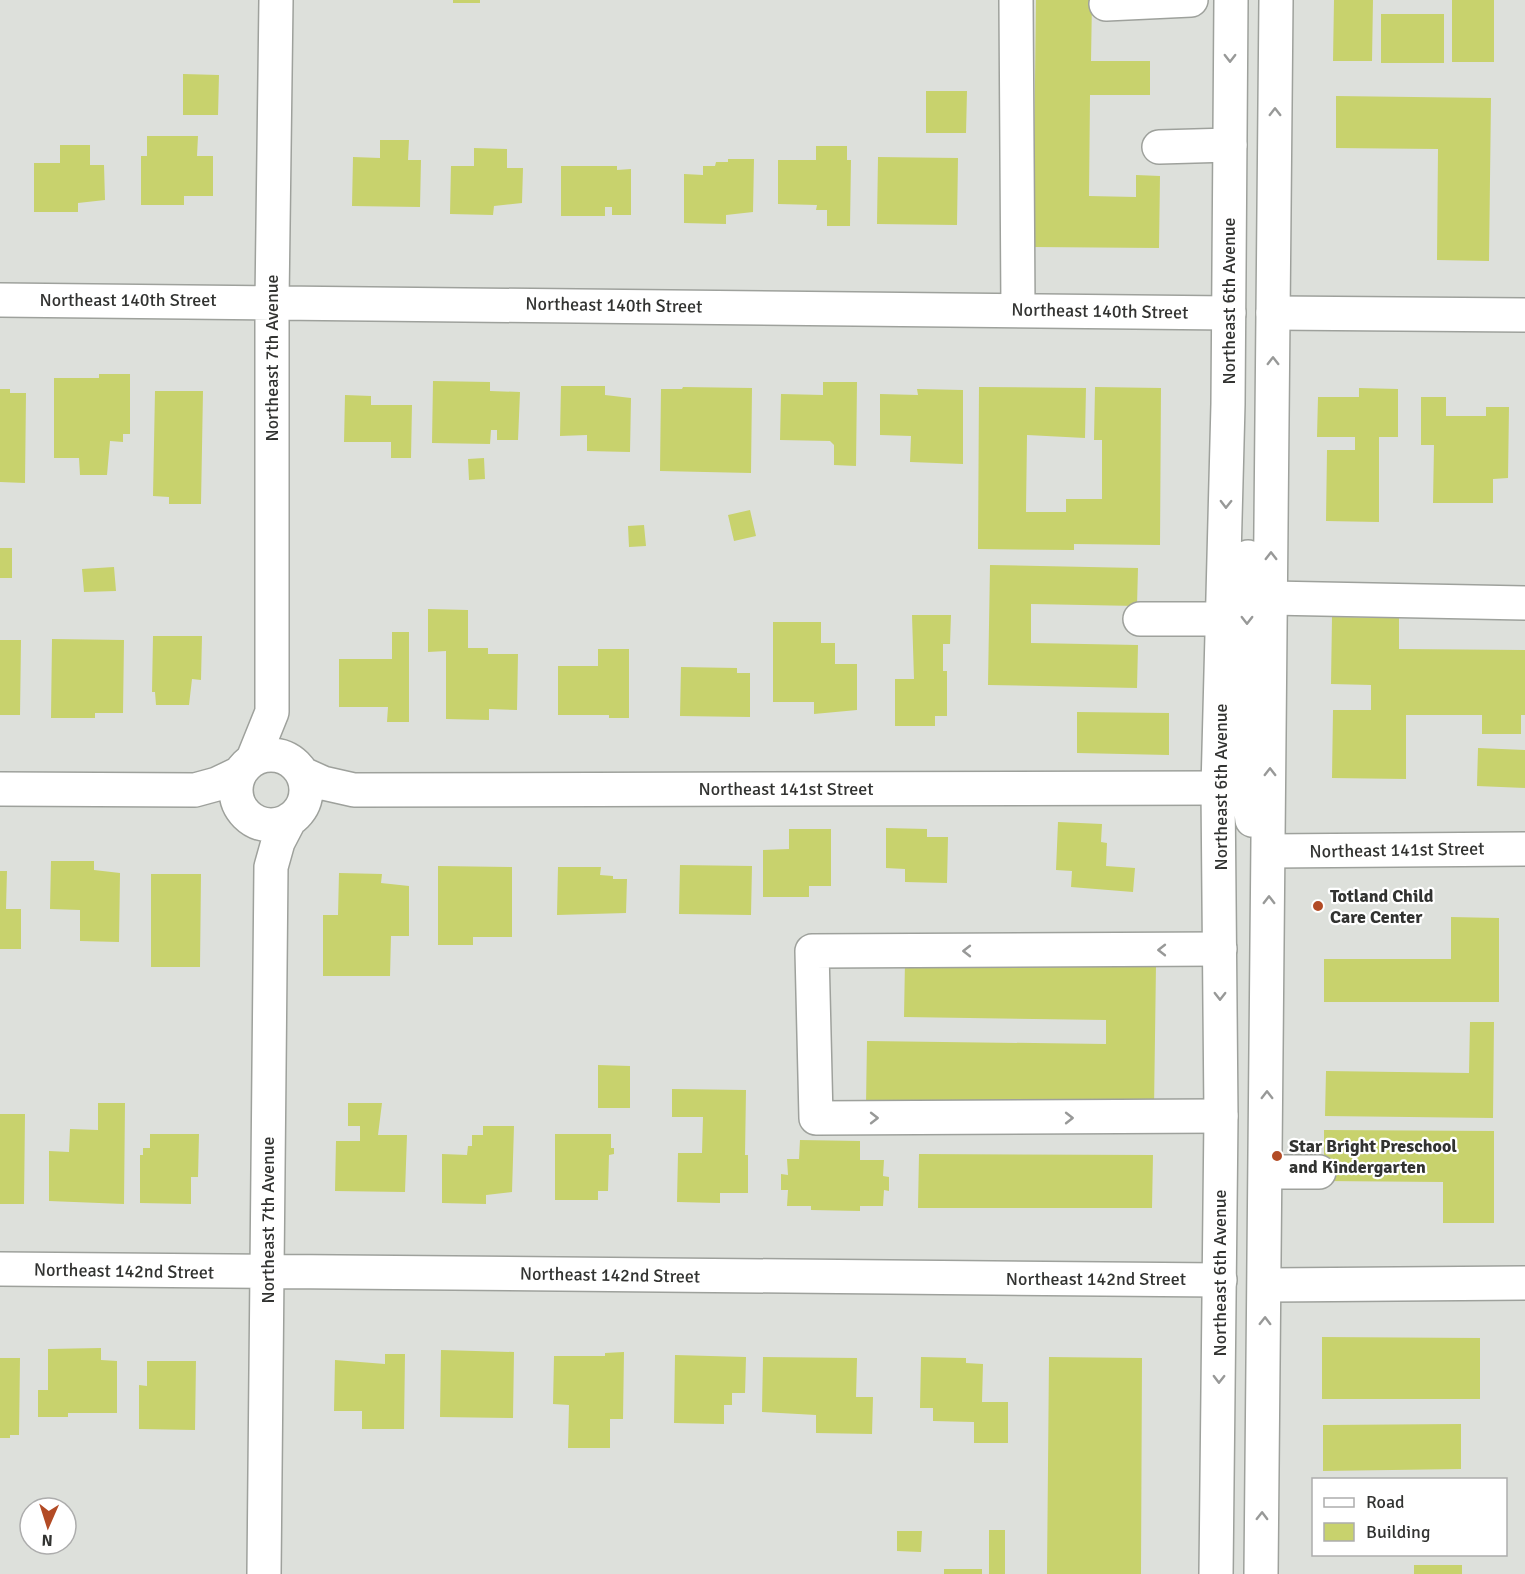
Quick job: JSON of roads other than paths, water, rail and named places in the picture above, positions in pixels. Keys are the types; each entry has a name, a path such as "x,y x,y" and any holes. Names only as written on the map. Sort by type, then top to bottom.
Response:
{"street":[{"name":"Northeast 7th Avenue","path":"271,867 247,789 271,716 272,301 276,0"},
{"path":"1016,0 1018,309"},
{"path":"1106,4 1191,0"},
{"name":"Northeast 6th Avenue","path":"1216,1574 1221,1116 1218,788 1224,619 1231,0"},
{"path":"1261,1574 1266,1285 1276,0"},
{"path":"1159,147 1230,145"},
{"name":"Northeast 140th Street","path":"0,300 272,301 1229,313"},
{"path":"1273,313 1525,315"},
{"path":"1228,354 1240,384 1247,418 1247,784 1257,840 1269,851"},
{"path":"1271,598 1525,603"},
{"path":"1140,619 1224,619"},
{"name":"Northeast 7th Avenue","path":"271,716 297,767"},
{"path":"271,754 297,767 307,790 296,813 271,825 247,789 271,754"},
{"name":"Northeast 141st Street","path":"297,767 323,783 354,790 1218,788"},
{"path":"0,789 247,789"},
{"name":"Northeast 141st Street","path":"296,813 320,799 354,790"},
{"name":"Northeast 7th Avenue","path":"264,1574 271,867 278,842 296,813"},
{"name":"Northeast 141st Street","path":"1269,851 1525,849"},
{"path":"1220,949 812,951 816,1118 1221,1116"},
{"path":"1267,1172 1319,1172"},
{"name":"Northeast 142nd Street","path":"0,1269 1220,1280"},
{"path":"1220,1280 1238,1328 1242,1355 1239,1555 1241,1574"},
{"path":"1266,1285 1525,1283"}],"place":[{"name":"Totland Child Care Center","path":"1318,906"},
{"name":"Star Bright Preschool and Kindergarten","path":"1277,1156"}]}
